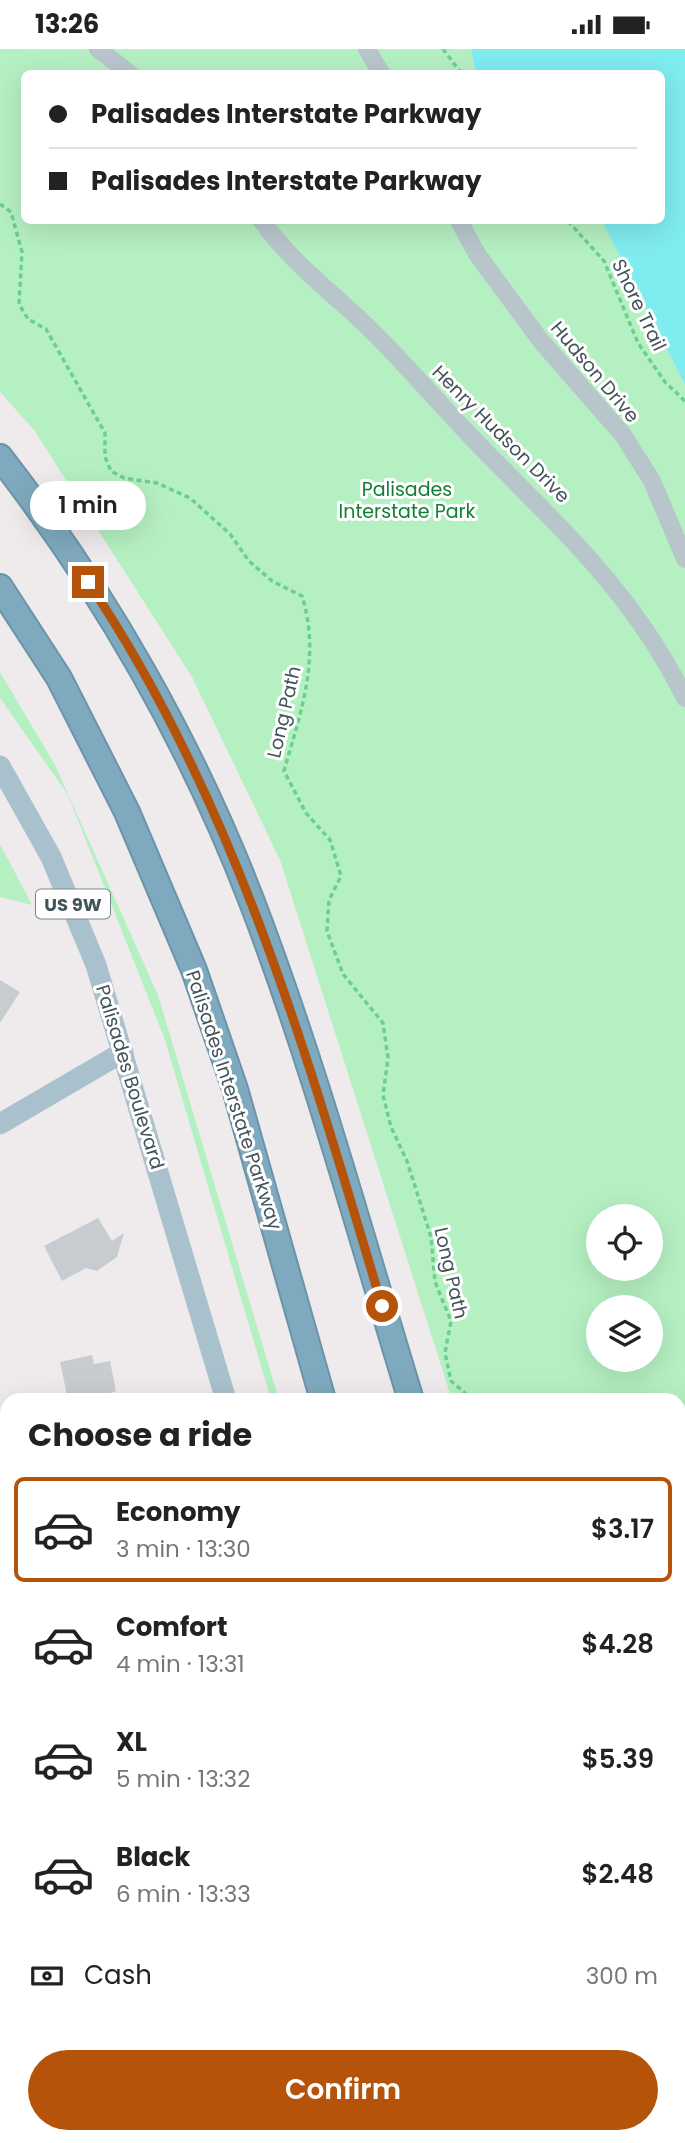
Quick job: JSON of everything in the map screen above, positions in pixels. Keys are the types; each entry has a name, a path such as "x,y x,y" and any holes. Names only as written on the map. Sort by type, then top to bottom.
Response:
{"highway":[{"path":"0,457 32,499 116,623 192,763 252,901 310,1072 409,1393"},
{"name":"Palisades Interstate Parkway","path":"0,587 59,678 127,812 194,970 235,1089 321,1393"}],"main road":[{"name":"Palisades Boulevard","path":"0,767 46,849 75,910 123,1052 224,1393"},
{"path":"0,1124 123,1052"}],"street":[{"path":"98,49 125,70"},
{"path":"367,49 378,70"},
{"name":"Henry Hudson Drive","path":"265,224 300,266 385,343 432,398 583,549 644,627 685,698"},
{"name":"Hudson Drive","path":"461,224 477,254 541,341 623,435 652,481 685,559"}],"path":[{"path":"443,49 459,70"},
{"name":"Long Path","path":"0,204 11,212 22,252 19,304 28,319 46,330 106,433 105,457 111,471 124,478 157,483 190,498 230,534 249,561 272,581 302,596 311,626 310,667 284,771 306,813 330,840 341,876 329,900 327,931 343,974 383,1023 388,1058 383,1095 391,1127 407,1161 431,1237 435,1282 451,1321 445,1353 451,1381 465,1393"},
{"name":"Shore Trail","path":"571,224 604,261 638,342 665,382 685,401"}],"green space":[{"name":"Palisades Interstate Park","path":"0,49 471,49 476,70 21,70 21,224 604,224 685,385 685,1393 450,1393 280,860 192,677 34,430 0,392"},
{"path":"0,672 55,765 158,995 277,1393 269,1393 165,1040 68,795 0,698"},
{"path":"0,844 32,905 0,897"}],"water":[{"path":"471,49 685,49 685,385 604,224 665,224 665,70 475,69"}],"building":[{"path":"0,980 20,992 0,1023"},
{"path":"98,1218 112,1241 124,1233 117,1257 97,1271 86,1268 62,1281 44,1246"},
{"path":"92,1355 94,1364 110,1361 116,1391 67,1393 60,1362"}],"route":[{"path":"88,582 116,623 192,763 252,901 310,1072 382,1306"}]}
